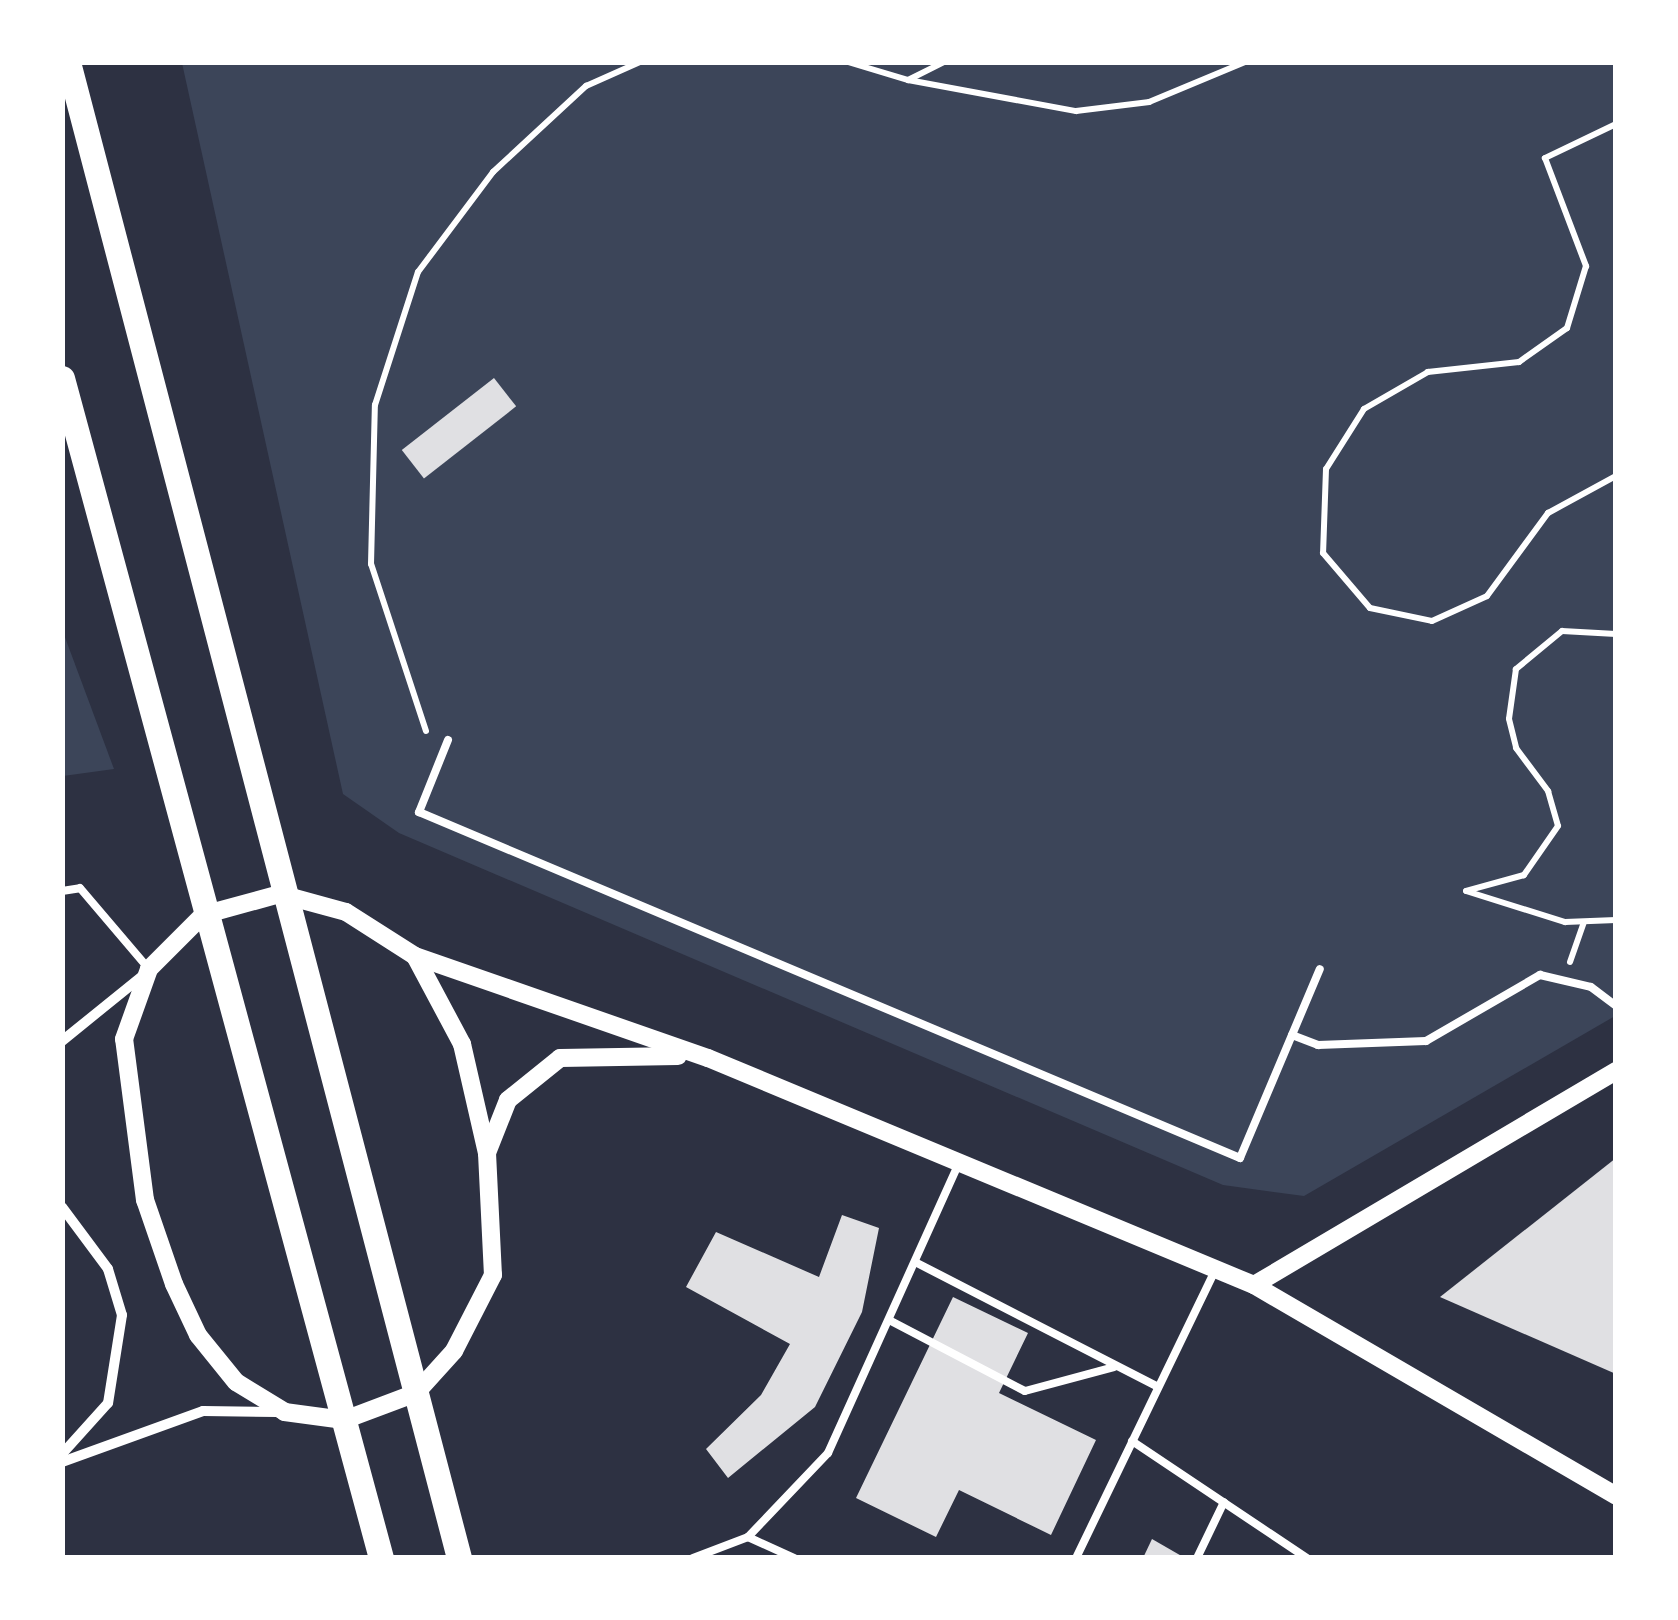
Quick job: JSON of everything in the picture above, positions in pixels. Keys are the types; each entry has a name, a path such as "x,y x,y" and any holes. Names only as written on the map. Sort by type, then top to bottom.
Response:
{"main road":[{"path":"68,62 280,894 459,1558"},
{"path":"62,378 380,1558"}],"street":[{"path":"62,1040 90,1027 204,915 280,894 346,912 415,956 708,1058 1254,1285 1616,1496"},
{"path":"62,1462 203,1410 285,1412 344,1420 416,1394 454,1351 493,1275 486,1153 462,1044 415,956"},
{"path":"149,969 124,1038 145,1200 198,1335 236,1382 285,1412"},
{"path":"486,1153 508,1100 560,1058 618,1050 708,1058"},
{"path":"1254,1285 1616,1071"},
{"path":"62,1208 108,1269 122,1315 108,1403 62,1454"}],"lane":[{"path":"448,740 419,812 1240,1158 1320,968"},
{"path":"62,891 80,888 149,969"},
{"path":"1292,1035 1318,1045 1426,1041 1540,975 1564,977 1616,1006"},
{"path":"692,1558 748,1537 828,1454 917,1263 958,1164"},
{"path":"917,1263 1158,1388"},
{"path":"1076,1558 1215,1270"},
{"path":"889,1320 1025,1390 1116,1366"},
{"path":"1132,1441 1308,1558"},
{"path":"1197,1558 1224,1502"},
{"path":"748,1537 794,1558"}],"path":[{"path":"448,740 418,728 371,564 375,405 418,272 494,172 586,86 640,62"},
{"path":"848,62 908,80 1076,110 1149,102 1245,62"},
{"path":"908,80 944,62"},
{"path":"1616,124 1544,158 1586,266 1567,328 1519,362 1428,372 1364,409 1326,469 1323,553 1370,608 1446,618 1487,596 1548,513 1616,476"},
{"path":"1616,634 1562,631 1516,669 1509,718 1516,748 1548,792 1558,826 1524,875 1466,891 1584,921 1616,920"},
{"path":"1564,977 1584,921"}],"shaded area":[{"path":"182,63 1615,63 1615,1016 1304,1196 1223,1185 399,833 343,794"},
{"path":"63,632 114,769 63,776"}],"building":[{"path":"494,378 516,406 424,478 402,450"},
{"path":"1616,1158 1616,1374 1440,1297"},
{"path":"842,1215 879,1228 862,1312 815,1407 728,1478 706,1449 761,1395 790,1344 686,1287 716,1232 819,1277"},
{"path":"953,1297 1028,1333 999,1393 1096,1440 1051,1535 959,1490 936,1537 856,1498"},
{"path":"1152,1539 1185,1558 1143,1558"}]}
